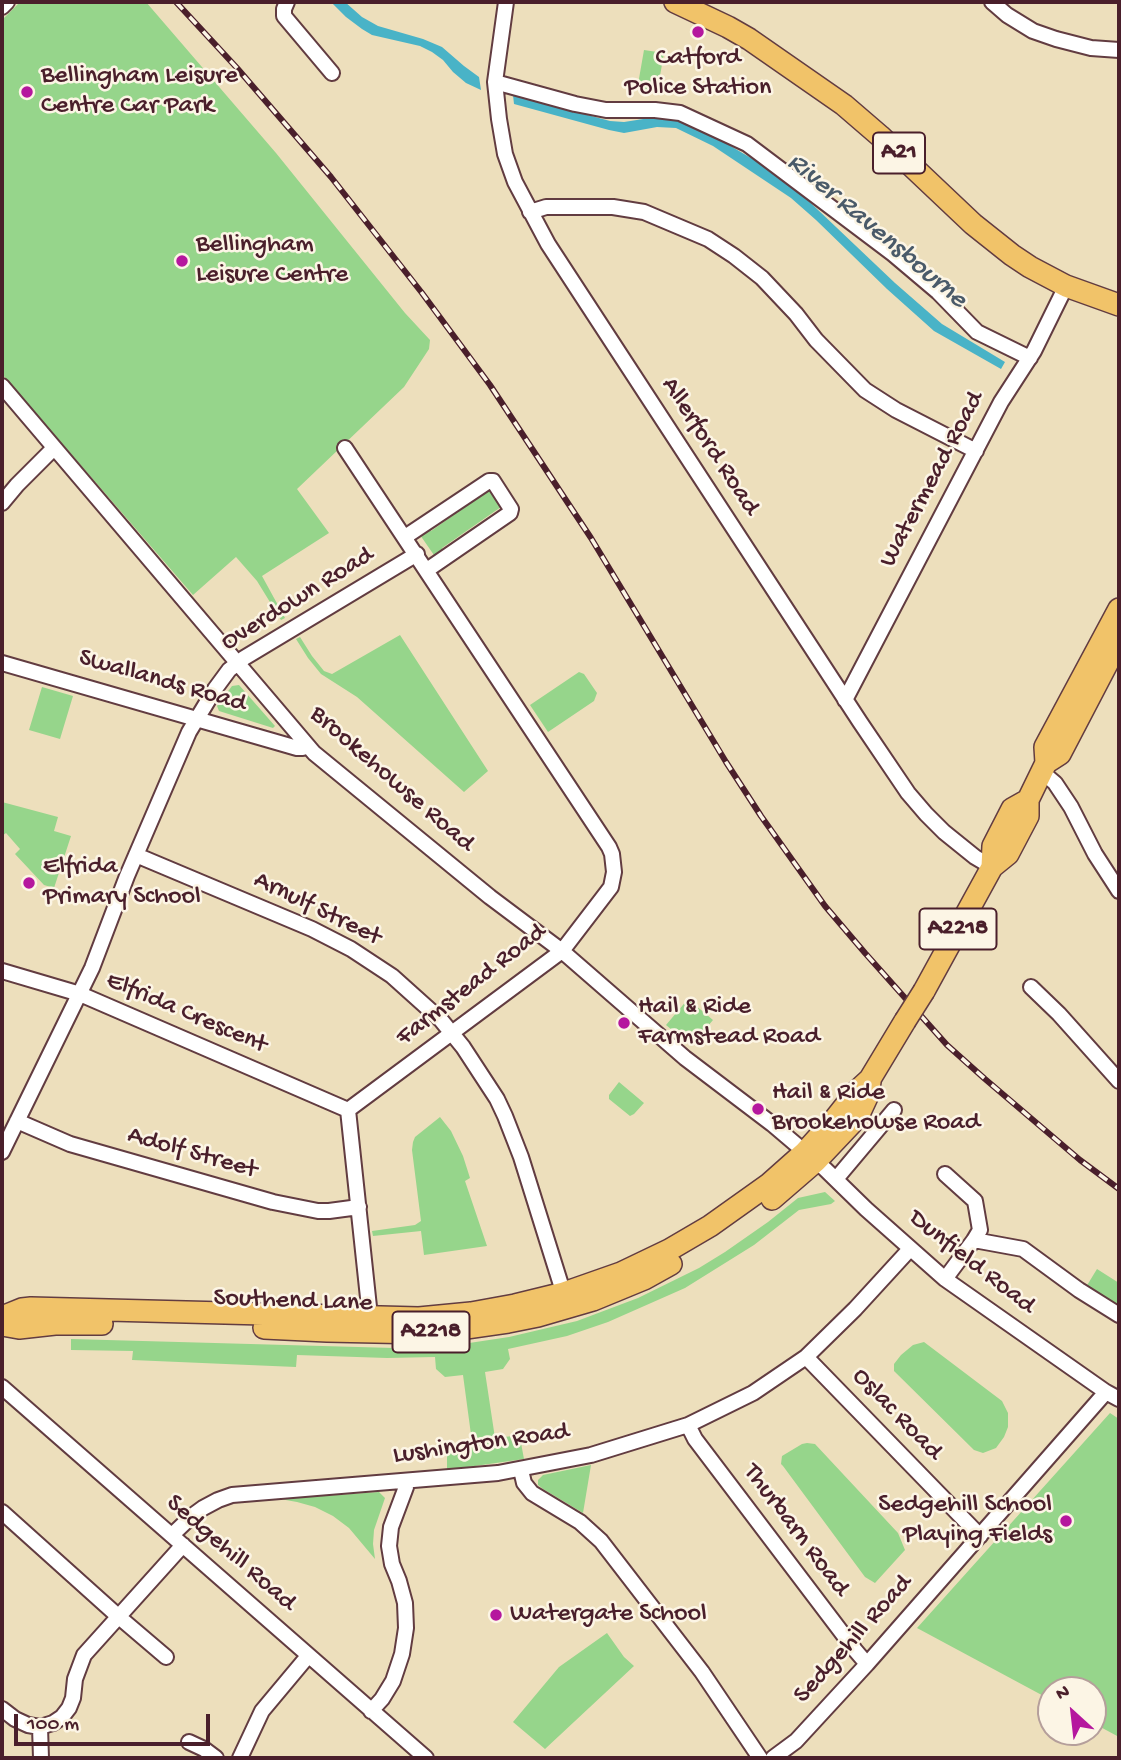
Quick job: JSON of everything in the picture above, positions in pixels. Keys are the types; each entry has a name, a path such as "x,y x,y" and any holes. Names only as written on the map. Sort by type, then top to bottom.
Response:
{"main road":[{"name":"A21","path":"675,2 749,39 844,105 973,225 1030,267 1066,286 1119,305"},
{"name":"Southend Lane","path":"1044,768 1045,747 1119,609"},
{"name":"Southend Lane","path":"2,1317 31,1308 182,1320 369,1324 457,1315 515,1305 566,1301 710,1227 810,1157 834,1120 870,1079 924,990 992,867 1008,853 1028,816 1028,800 1044,768 1060,754 1119,641"},
{"name":"Southend Lane","path":"2,1325 19,1328 182,1320"}],"street":[{"path":"2,7 6,2"},
{"path":"287,2 284,16 332,73"},
{"name":"Allerford Road","path":"506,2 495,82 499,119 505,154 530,212 548,244 908,793 954,840 992,867"},
{"path":"992,2 1033,31 1056,40 1091,48 1119,50"},
{"path":"495,82 606,110 680,113 747,144 893,254 938,292 977,332 1030,358"},
{"path":"530,212 546,207 613,207 644,212 708,239 762,278 816,340 865,390 896,410 976,451"},
{"name":"Watermead Road","path":"845,700 1001,402 1030,358 1066,286"},
{"name":"Brookehowse Road","path":"2,386 307,746 490,897 562,951 685,1058 810,1157"},
{"path":"2,503 54,447"},
{"name":"Farmstead Road","path":"345,448 612,854 614,872 611,887 562,951 348,1110"},
{"name":"Overdown Road","path":"405,537 489,481 493,481 511,509 510,513 427,570"},
{"name":"Overdown Road","path":"2,1152 92,968 136,855 197,718 215,689 237,662 416,554"},
{"name":"Swallands Road","path":"2,663 297,748 307,746"},
{"path":"1044,768 1119,891"},
{"name":"Arnulf Street","path":"136,855 312,929 351,949 401,983 426,1006 452,1033 497,1099 526,1170 566,1301"},
{"name":"Elfrida Crescent","path":"2,971 80,994 348,1110"},
{"path":"1031,987 1119,1081"},
{"path":"348,1110 369,1324"},
{"path":"836,1179 894,1110"},
{"name":"Adolf Street","path":"17,1121 70,1144 272,1202 318,1211 359,1207"},
{"name":"Dunfield Road","path":"810,1157 945,1279 1113,1396"},
{"path":"945,1279 980,1230 975,1201 946,1174"},
{"path":"974,1240 1023,1250 1119,1315"},
{"name":"Lushington Road","path":"40,1727 53,1723 69,1708 84,1656 119,1617 203,1508 232,1495 479,1475 521,1469 591,1455 688,1425 753,1393 806,1357 910,1249"},
{"name":"Oslac Road","path":"806,1357 980,1536"},
{"name":"Sedgehill Road","path":"2,1387 426,1758"},
{"name":"Sedgehill Road","path":"773,1758 796,1741 980,1536 1113,1396"},
{"name":"Thurbarn Road","path":"688,1425 695,1439 867,1664"},
{"path":"521,1469 524,1483 532,1493 580,1522 601,1541 702,1672 760,1758"},
{"path":"371,1711 393,1681 402,1654 406,1628 405,1603 389,1546 391,1527 407,1481"},
{"path":"2,1512 166,1657"},
{"path":"240,1758 262,1711 308,1656"},
{"path":"2,1709 15,1719 40,1727 41,1758"},
{"path":"189,1742 216,1758"}],"green space":[{"name":"Bellingham Leisure Centre","path":"20,2 146,2 276,153 405,313 430,340 429,349 404,387 297,489 329,533 262,576 285,618 281,620 257,581 236,557 193,595 2,374 2,20"},
{"path":"644,50 664,53 657,93 637,90"},
{"path":"489,490 501,507 442,548 444,553 436,558 418,532 427,526 431,531"},
{"path":"400,635 488,771 464,792 357,697 321,674 296,639 300,637 324,671 332,674"},
{"path":"579,672 584,674 597,693 594,701 548,732 530,705"},
{"path":"239,685 275,726 273,728 219,711 217,706 232,686"},
{"path":"42,687 73,696 60,739 29,730"},
{"path":"2,802 58,817 54,831 71,836 54,888 44,885 15,854 20,849 6,833 2,836"},
{"path":"688,999 713,1020 691,1046 666,1025"},
{"path":"619,1082 644,1103 630,1116 609,1099"},
{"path":"440,1117 451,1131 463,1156 470,1178 465,1181 487,1246 424,1255 421,1231 373,1236 372,1231 415,1225 421,1221 413,1142 415,1137"},
{"path":"825,1192 835,1201 799,1210 754,1245 685,1288 608,1322 567,1336 508,1349 510,1359 503,1369 485,1372 495,1438 513,1436 521,1443 524,1459 447,1470 447,1454 455,1444 472,1442 463,1375 445,1377 436,1369 435,1357 297,1355 296,1367 132,1360 133,1351 71,1350 71,1339 394,1348 456,1345 509,1337 577,1321 638,1298 725,1252 798,1198"},
{"path":"1097,1269 1119,1283 1119,1307 1086,1287"},
{"path":"924,1342 1002,1401 1008,1413 1008,1427 996,1448 983,1453 974,1450 894,1371 894,1364 901,1355 913,1345"},
{"name":"Sedgehill School Playing Fields","path":"1110,1413 1119,1419 1119,1737 1107,1731 1107,1676 1037,1676 1037,1692 917,1628"},
{"path":"807,1443 815,1444 898,1533 905,1550 875,1583 865,1577 781,1464 782,1456"},
{"path":"591,1465 583,1513 538,1485 538,1480 543,1475"},
{"path":"379,1492 385,1498 374,1530 375,1559 349,1528 333,1516 315,1507 280,1499"},
{"path":"607,1633 634,1666 545,1749 513,1722 559,1667"}],"water":[{"path":"331,2 345,2 362,17 378,26 442,47 479,77 481,90 466,83 432,52 420,46 372,35 346,17"},
{"path":"513,95 610,121 624,122 656,117 679,119 717,138 797,190 942,324 1005,362 1001,369 934,331 791,198 713,146 676,128 657,127 624,133 609,130 514,104"}],"railway":[{"path":"176,2 331,177 490,385 591,538 726,762 825,906 947,1045 1080,1160 1119,1189"}],"place":[{"name":"Catford Police Station","path":"698,32"},
{"name":"Bellingham Leisure Centre Car Park","path":"27,92"},
{"name":"Bellingham Leisure Centre","path":"182,261"},
{"name":"Elfrida Primary School","path":"29,883"},
{"name":"Hail & Ride Farmstead Road","path":"624,1023"},
{"name":"Hail & Ride Brookehowse Road","path":"758,1109"},
{"name":"Sedgehill School Playing Fields","path":"1066,1521"},
{"name":"Watergate School","path":"496,1615"}],"water label":[{"name":"River Ravensbourne","path":"876,232"}]}
